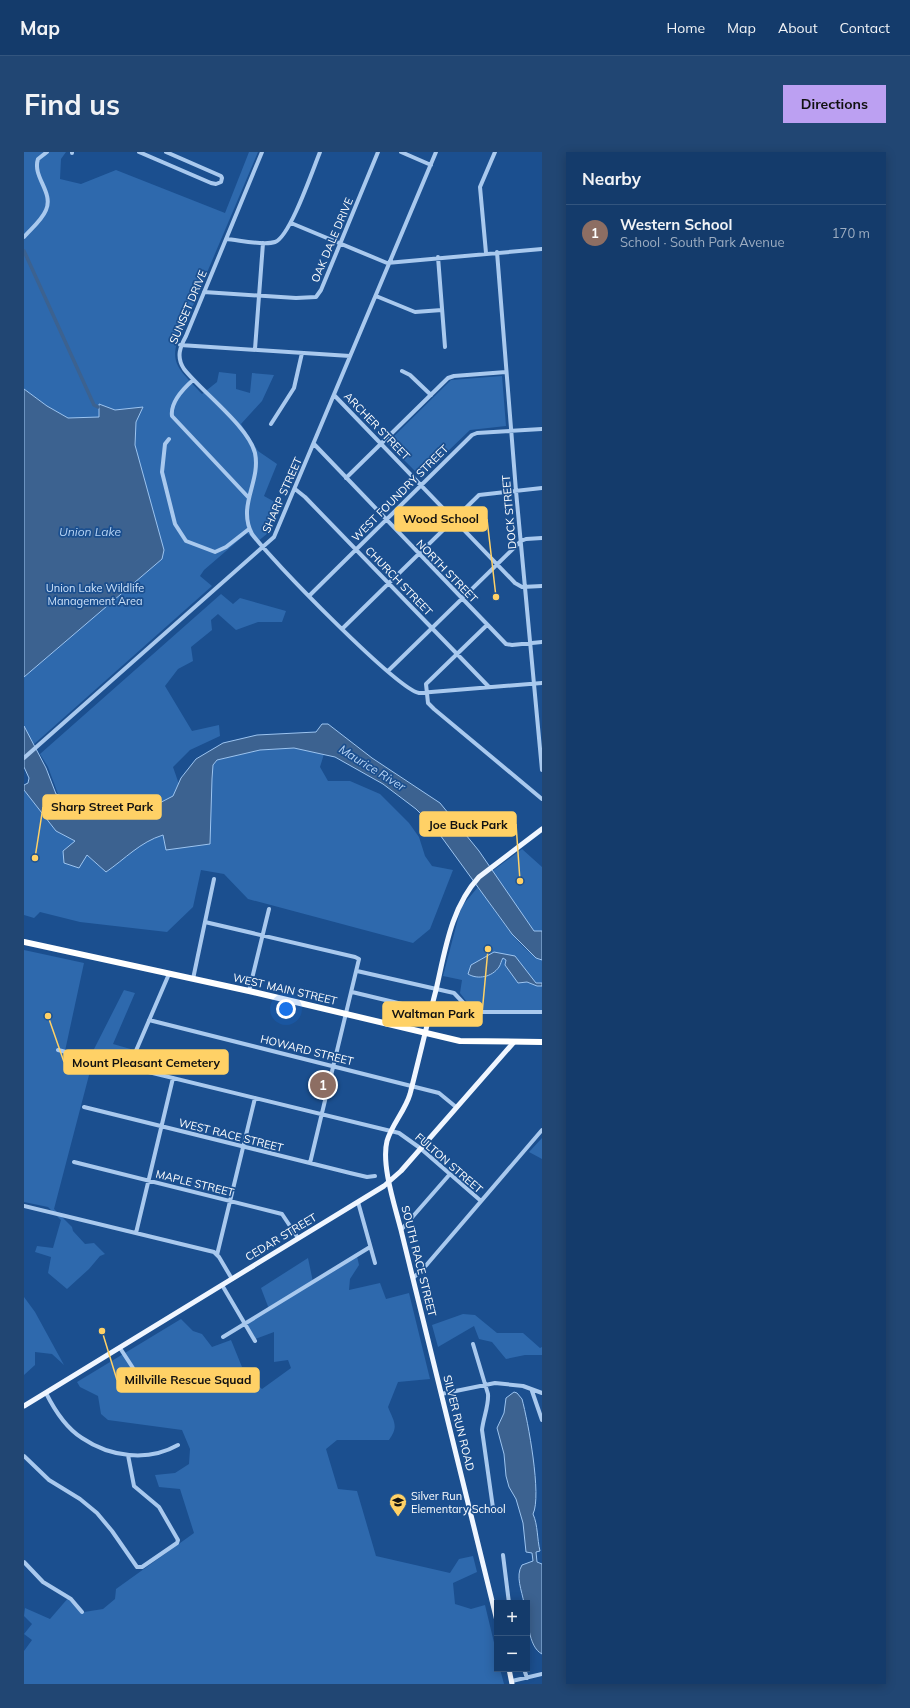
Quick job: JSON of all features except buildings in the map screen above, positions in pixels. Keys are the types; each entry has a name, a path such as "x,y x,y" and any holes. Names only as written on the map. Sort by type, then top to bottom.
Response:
{"highway":[{"name":"WEST MAIN STREET","path":"24,942 249,991 425,1034 465,1042 542,1042"}],"main road":[{"name":"SOUTH RACE STREET","path":"430,1346 389,1181 386,1166 386,1151 391,1132 406,1106 454,919 463,898 473,883 492,866 542,829"},
{"name":"CEDAR STREET","path":"24,1406 358,1202 389,1181 514,1042"},
{"name":"SILVER RUN ROAD","path":"430,1346 494,1609"},
{"path":"510,1672 512,1683"}],"street":[{"path":"24,237 44,214 47,205 45,191 38,175 37,167 38,159 47,152"},
{"path":"139,152 211,183 218,184 222,181 221,176 166,152"},
{"name":"SUNSET DRIVE","path":"249,529 246,518 256,466 255,454 251,443 244,432 193,380 180,362 180,345 204,292 262,152"},
{"path":"226,239 263,243 272,243 280,240 291,223 320,152"},
{"name":"OAK DALE DRIVE","path":"204,292 296,298 316,297 321,290 378,152"},
{"path":"401,152 431,165"},
{"name":"SHARP STREET","path":"24,758 264,548 274,537 436,152"},
{"path":"486,253 480,187 495,152"},
{"path":"291,223 384,262 542,249"},
{"path":"255,349 263,243"},
{"name":"DOCK STREET","path":"497,252 516,491 542,770"},
{"path":"438,257 445,347"},
{"path":"376,296 415,312 442,310"},
{"path":"180,345 350,356"},
{"path":"271,424 294,388 302,353"},
{"path":"402,371 410,375 430,395"},
{"path":"346,478 451,376 506,372"},
{"path":"193,380 178,396 172,409 172,416 249,498"},
{"name":"ARCHER STREET","path":"334,395 498,565 518,585 525,587"},
{"name":"WEST FOUNDRY STREET","path":"309,596 472,435 477,433 542,429"},
{"path":"169,439 165,444 162,472 175,524 186,541 215,552 226,547 249,529 254,537 309,596 388,671 410,689 419,693 542,683"},
{"name":"NORTH STREET","path":"314,444 502,640 510,645 530,643"},
{"path":"342,628 418,553 481,494 542,488"},
{"name":"CHURCH STREET","path":"295,489 305,496 489,687"},
{"path":"388,671 521,541 526,539 542,538"},
{"path":"525,587 542,586"},
{"path":"487,625 427,683 425,686 430,705 542,800"},
{"path":"530,643 542,642"},
{"path":"193,979 214,879"},
{"path":"249,991 269,908"},
{"path":"205,922 359,959 310,1163"},
{"path":"357,971 457,994 472,1012"},
{"path":"129,1067 168,974"},
{"path":"352,992 448,1014 472,1012 542,1012"},
{"name":"HOWARD STREET","path":"149,1020 439,1093 456,1107"},
{"name":"FULTON STREET","path":"58,1050 402,1134 481,1201"},
{"path":"136,1233 174,1078"},
{"path":"217,1255 255,1098"},
{"name":"WEST RACE STREET","path":"84,1107 367,1177 375,1176"},
{"path":"413,1278 423,1269 542,1130"},
{"name":"MAPLE STREET","path":"74,1162 282,1214 298,1238"},
{"path":"401,1230 450,1174"},
{"path":"358,1202 374,1263"},
{"path":"24,1206 211,1251 217,1255 232,1279"},
{"path":"223,1337 370,1247"},
{"path":"222,1285 255,1341"},
{"path":"473,1344 486,1384 488,1399 482,1430 493,1508"},
{"path":"120,1348 144,1385"},
{"path":"441,1394 486,1384 501,1383 523,1386 542,1393"},
{"path":"532,1390 542,1420"},
{"path":"46,1393 62,1418 78,1435 98,1447 128,1455 143,1455 161,1453 178,1445"},
{"path":"24,1456 49,1480 80,1499 97,1513 137,1566 142,1567 177,1543 178,1540 159,1507 134,1486 128,1455"},
{"path":"503,1555 509,1600"},
{"path":"24,1562 43,1582 71,1599 82,1612"},
{"path":"525,1672 527,1678"},
{"path":"512,1683 542,1674"}],"green space":[{"name":"Union Lake Wildlife Management Area","path":"24,152 66,152 61,159 60,179 81,184 116,170 225,213 249,152 258,152 178,339 175,357 181,371 202,394 217,382 219,372 236,374 236,389 250,393 252,373 274,375 262,401 241,424 258,451 277,464 264,496 280,505 268,533 257,542 247,533 204,570 200,576 212,586 24,753 24,392 66,419 99,418 68,418 47,406 24,389"},
{"path":"502,376 506,426 470,430 421,477 387,443 451,380"},
{"path":"221,594 233,604 240,598 286,611 282,622 258,622 236,630 218,614 211,620 212,630 191,647 193,661 178,669 165,686 192,731 219,725 220,736 190,750 173,767 181,790 163,808 114,816 58,794 48,767 40,754"},
{"path":"294,748 324,754 320,767 328,781 350,781 380,794 409,823 419,837 425,856 432,866 453,870 430,929 413,943 248,899 224,874 201,870 193,907 167,932 80,922 40,912 34,918 24,915 24,790 56,831 75,841 87,855 106,872 131,851 151,839 164,835 212,779 213,765 217,760 260,750"},
{"path":"522,849 542,867 542,931 534,931 491,872"},
{"path":"478,887 507,928 524,948 542,960 542,1010 473,1010 460,993 462,980 443,976 462,906"},
{"path":"24,950 84,963 65,1051 89,1059 124,990 135,993 113,1044 134,1050 128,1064 94,1056 54,1209 72,1227 73,1231 85,1244 94,1243 105,1254 100,1256 89,1269 67,1289 48,1273 51,1257 35,1252 37,1246 53,1248 61,1220 48,1207 24,1202"},
{"path":"542,1138 542,1159 529,1152"},
{"path":"357,1256 359,1265 350,1279 349,1290 380,1283 386,1299 409,1293 430,1379 398,1382 388,1407 394,1420 395,1427 389,1440 337,1440 326,1449 338,1489 357,1491 376,1556 450,1573 459,1559 473,1556 477,1572 453,1583 455,1604 471,1609 485,1605 494,1642 494,1672 501,1672 504,1684 24,1684 24,1651 32,1640 24,1634 32,1624 24,1616 25,1608 50,1619 69,1597 84,1612 103,1609 115,1599 116,1589 194,1533 180,1489 159,1487 155,1475 175,1473 189,1464 190,1449 182,1430 108,1420 101,1414 98,1396 80,1387 77,1382 181,1319 193,1331 202,1334 212,1347 231,1340 242,1367 257,1368 251,1380 262,1389 291,1368 288,1360 274,1362 274,1332 253,1340 247,1323 269,1309 261,1288 308,1258 313,1282"},
{"path":"24,1297 35,1312 64,1365 52,1354 35,1352 35,1365 24,1375"},
{"path":"463,1314 475,1315 497,1333 523,1333 540,1348 542,1347 542,1355 525,1355 506,1359 492,1342 479,1339 474,1326 438,1347 432,1325"}],"water":[{"name":"Union Lake","path":"24,389 47,406 68,418 99,417 99,404 115,410 143,407 136,422 135,445 164,550 162,559 24,677"},
{"name":"Maurice River","path":"322,724 328,724 372,758 440,803 479,851 534,931 542,931 542,960 536,958 512,934 435,828 416,809 383,784 335,757 294,748 260,750 217,760 213,765 210,844 166,850 163,835 140,846 106,872 87,855 79,868 64,863 63,851 75,841 56,831 24,790 24,785 28,783 29,778 24,767 24,726 46,768 56,794 88,805 114,818 144,811 173,796 181,778 196,759 223,743 257,735 316,732"},
{"path":"494,952 515,956 536,983 542,983 542,986 537,986 527,982 518,983 505,965 506,960 503,958 499,967 489,975 476,977 468,974 471,965"},
{"path":"514,1392 517,1393 522,1399 528,1424 533,1458 536,1492 533,1514 536,1523 540,1551 536,1552 537,1562 542,1564 542,1654 537,1650 531,1638 530,1600 523,1600 519,1579 522,1565 533,1561 532,1553 526,1552 523,1523 516,1499 509,1487 506,1476 504,1454 497,1428 504,1413 506,1398"}],"waterway":[{"path":"24,251 94,405 98,407"}],"place":[{"name":"Wood School","path":"496,597"},
{"name":"Sharp Street Park","path":"35,858"},
{"name":"Joe Buck Park","path":"520,881"},
{"name":"Waltman Park","path":"488,949"},
{"name":"Mount Pleasant Cemetery","path":"48,1016"},
{"name":"Western School","path":"323,1085"},
{"name":"Millville Rescue Squad","path":"102,1331"},
{"name":"Silver Run Elementary School","path":"398,1517"}]}
